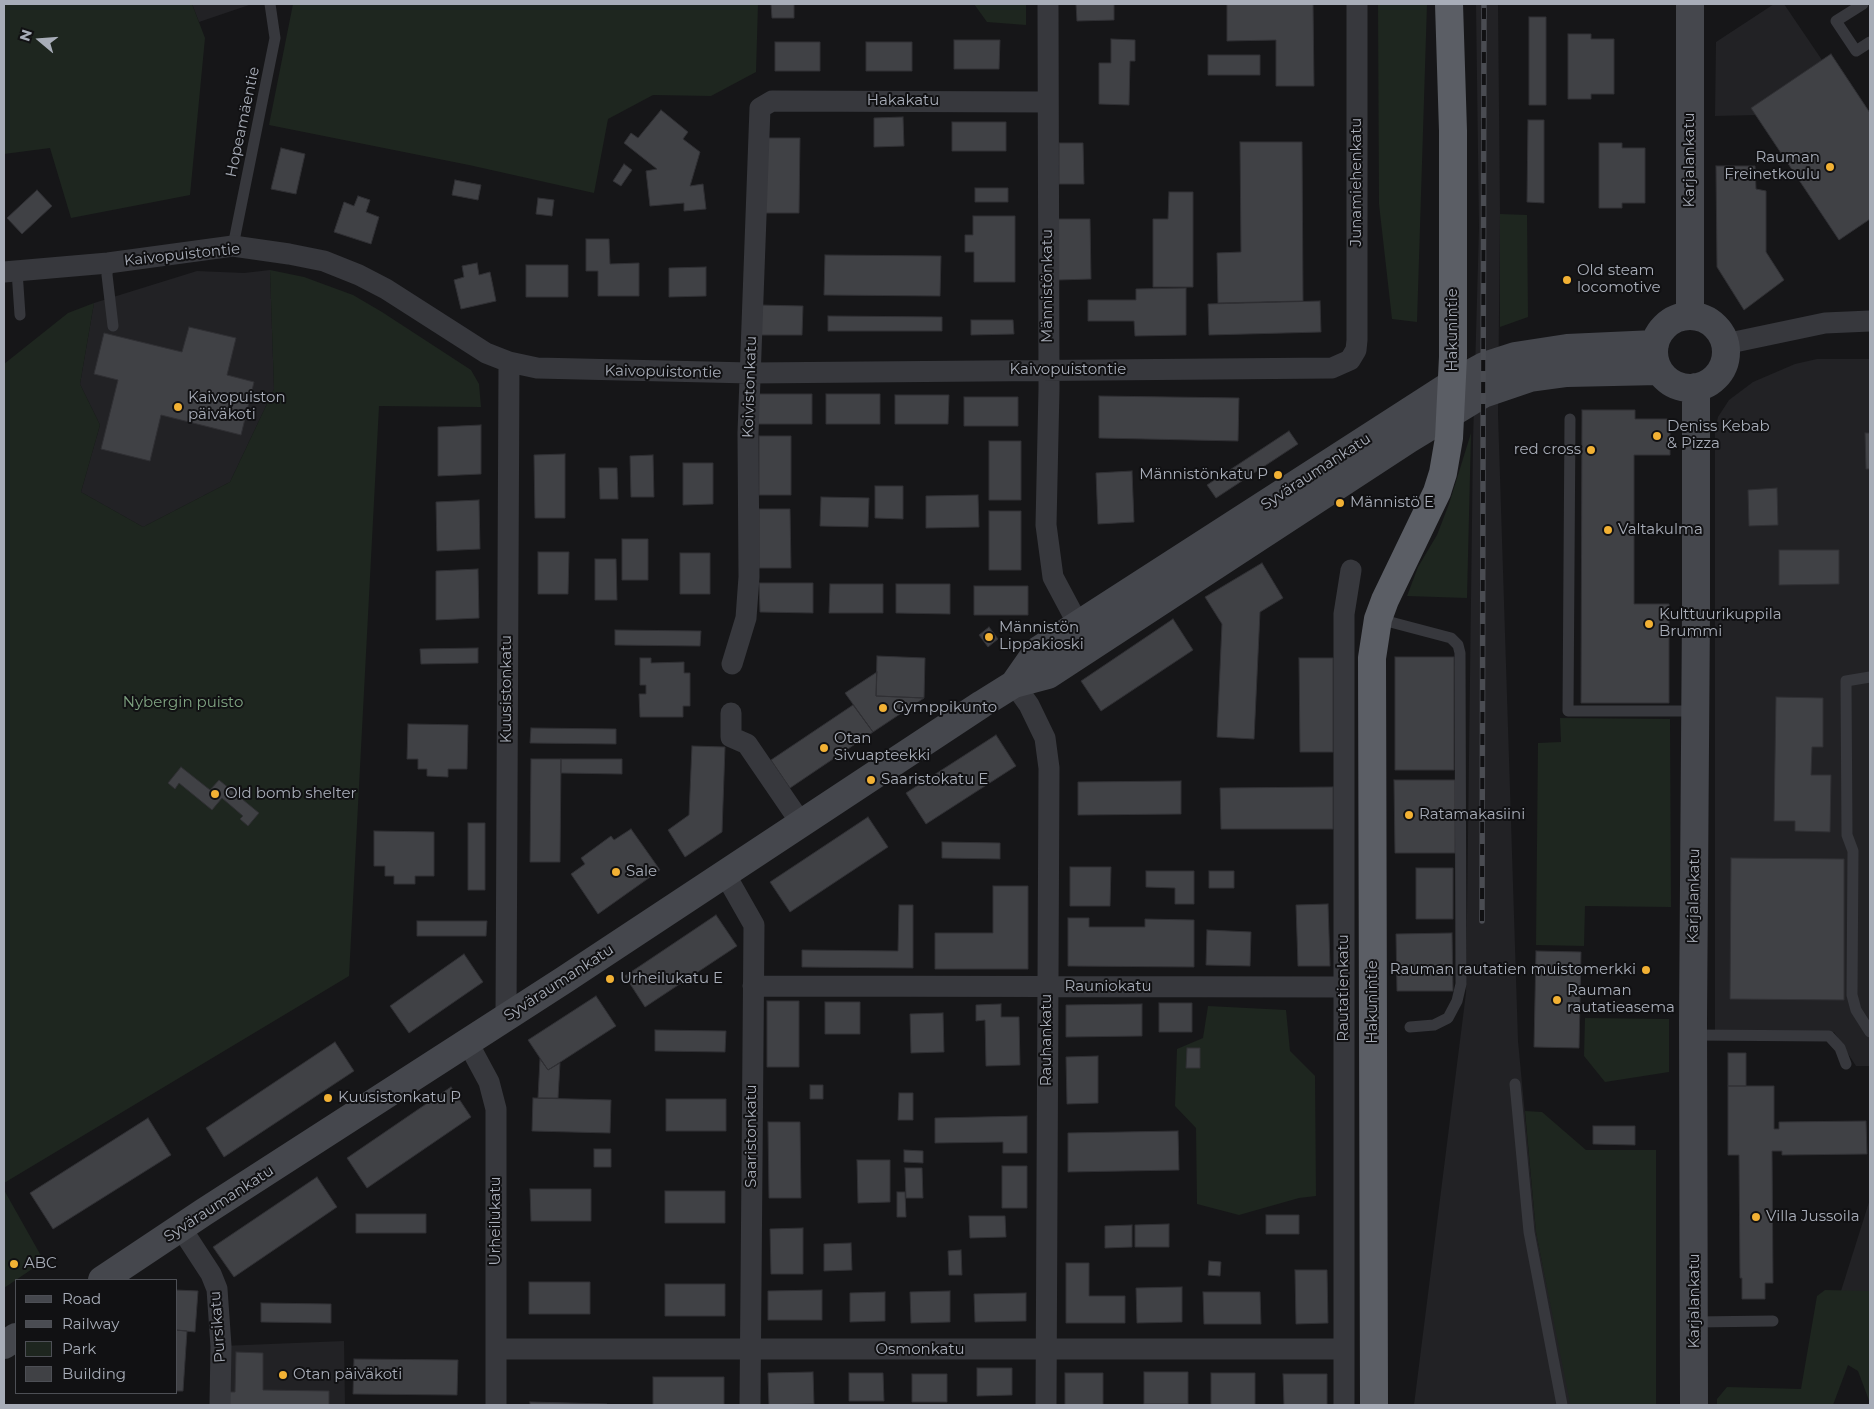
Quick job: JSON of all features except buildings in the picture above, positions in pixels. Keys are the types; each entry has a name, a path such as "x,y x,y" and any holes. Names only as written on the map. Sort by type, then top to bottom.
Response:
{"highway":[{"name":"Hakunintie","path":"1374,1405 1372,658 1382,610 1437,492 1446,461 1443,404 1453,131 1449,4"}],"main road":[{"name":"Karjalankatu","path":"1690,4 1690,316"},
{"path":"1690,316 1702,318 1714,325 1725,344 1722,369 1708,383 1696,388 1675,385 1659,371 1655,362 1655,344 1661,330 1669,323 1690,316"},
{"name":"Syväraumankatu","path":"104,1279 468,1043 506,1016 564,980 1014,684 1048,675 1091,647 1443,404 1484,366 1515,356 1567,348 1655,344"},
{"name":"Syväraumankatu","path":"1014,684 1037,651 1077,624 1284,493 1443,404 1483,394 1530,378 1567,373 1659,371"},
{"name":"Karjalankatu","path":"1694,1405 1696,388"},
{"path":"4,1345 15,1338"}],"street":[{"name":"Männistönkatu","path":"1048,4 1049,370 1046,525 1048,554 1053,577 1091,647"},
{"name":"Junamiehenkatu","path":"1350,360 1356,350 1357,340 1357,4"},
{"name":"Hakakatu","path":"760,108 772,100 1048,102"},
{"name":"Koivistonkatu","path":"732,664 746,618 750,373 760,108"},
{"name":"Kaivopuistontie","path":"10,271 108,263 233,246 253,248 324,261 386,289 486,353 509,362 537,368 567,370 750,373 1332,368 1350,360"},
{"path":"1725,344 1825,323 1870,321"},
{"name":"Kuusistonkatu","path":"506,1016 509,362"},
{"name":"Rautatienkatu","path":"1344,1405 1344,614 1351,570"},
{"name":"Rauhankatu","path":"1014,684 1029,704 1045,738 1049,768 1046,1405"},
{"path":"731,713 731,737 747,744 801,823"},
{"name":"Saaristonkatu","path":"725,874 754,925 750,1405"},
{"name":"Rauniokatu","path":"753,986 1344,987"},
{"name":"Urheilukatu","path":"468,1043 489,1082 496,1109 496,1405"},
{"name":"Pursikatu","path":"180,1228 217,1289 221,1346 220,1405"},
{"name":"Osmonkatu","path":"496,1348 750,1350 1344,1349"}],"lane":[{"name":"Hopeamäentie","path":"233,246 275,38 270,4"},
{"path":"1863,4 1836,21 1856,51 1870,42"},
{"path":"108,263 107,275 113,326"},
{"path":"10,271 20,315"},
{"path":"1570,419 1568,711 1696,711"},
{"path":"1382,610 1451,638 1458,645 1460,653 1460,984 1457,1001 1448,1018 1434,1025 1410,1027"},
{"path":"1870,677 1846,681 1846,811 1847,835 1853,851 1852,995 1856,1010 1870,1032"},
{"path":"1694,1035 1829,1036 1840,1048 1846,1064"},
{"path":"1515,1084 1529,1232 1562,1405"},
{"path":"1695,1322 1773,1321"}],"shaded area":[{"path":"192,4 252,4 199,22"},
{"path":"1476,4 1498,4 1500,214 1498,414 1518,1041 1536,1232 1572,1405 1414,1405 1466,993 1473,441 1479,228"},
{"name":"Rauman Freinetkoulu","path":"1774,4 1784,4 1822,60 1831,54 1870,113 1870,219 1839,240 1756,115 1715,116 1716,42"},
{"name":"Kaivopuiston päiväkoti","path":"270,270 274,389 230,482 143,527 81,492 100,425 80,384 94,303 197,271 244,273"},
{"path":"1817,359 1870,359 1870,1066 1856,1066 1834,1032 1715,1032 1715,430 1718,417 1729,400 1753,382 1795,364"},
{"path":"1870,1199 1870,1291 1841,1291"},
{"name":"Otan päiväkoti","path":"344,1341 345,1405 220,1405 221,1346"}],"green space":[{"path":"4,4 192,4 205,38 190,195 71,218 50,148 4,154"},
{"path":"293,4 758,4 756,72 711,96 653,95 608,119 594,193 469,165 269,125"},
{"path":"974,4 1026,4 1026,25 987,22"},
{"path":"1378,4 1427,4 1417,322 1392,319 1379,204"},
{"path":"1500,214 1527,215 1528,317 1500,327"},
{"name":"Nybergin puisto","path":"270,270 304,277 353,295 471,370 479,384 481,407 379,406 349,976 4,1183 4,364 68,313 94,303 80,384 100,425 81,492 143,527 230,482 274,389"},
{"path":"1471,433 1467,598 1407,596 1418,567 1437,535 1449,504"},
{"path":"1560,718 1670,719 1671,907 1585,906 1584,946 1536,945 1538,743 1561,742"},
{"path":"1208,1006 1286,1010 1290,1051 1315,1076 1316,1196 1299,1198 1239,1215 1197,1204 1196,1128 1175,1106 1177,1049 1203,1038"},
{"path":"1585,1018 1669,1019 1669,1072 1605,1082 1584,1056"},
{"path":"1525,1111 1542,1112 1586,1150 1656,1150 1656,1405 1572,1405 1570,1403 1536,1232"},
{"path":"4,1190 44,1261 4,1288"},
{"path":"1825,1290 1870,1291 1870,1403 1858,1371 1848,1365 1833,1405 1717,1405 1717,1399 1727,1387 1801,1389 1817,1296"}],"railway":[{"path":"1482,921 1484,4"}],"place":[{"name":"Rauman Freinetkoulu","path":"1830,167"},
{"name":"Old steam locomotive","path":"1567,280"},
{"name":"Kaivopuiston päiväkoti","path":"178,407"},
{"name":"Deniss Kebab & Pizza","path":"1657,436"},
{"name":"red cross","path":"1591,450"},
{"name":"Männistönkatu P","path":"1278,475"},
{"name":"Männistö E","path":"1340,503"},
{"name":"Valtakulma","path":"1608,530"},
{"name":"Kulttuurikuppila Brummi","path":"1649,624"},
{"name":"Männistön Lippakioski","path":"989,637"},
{"name":"Gymppikunto","path":"883,708"},
{"name":"Otan Sivuapteekki","path":"824,748"},
{"name":"Saaristokatu E","path":"871,780"},
{"name":"Old bomb shelter","path":"215,794"},
{"name":"Ratamakasiini","path":"1409,815"},
{"name":"Sale","path":"616,872"},
{"name":"Rauman rautatien muistomerkki","path":"1646,970"},
{"name":"Urheilukatu E","path":"610,979"},
{"name":"Rauman rautatieasema","path":"1557,1000"},
{"name":"Kuusistonkatu P","path":"328,1098"},
{"name":"Villa Jussoila","path":"1756,1217"},
{"name":"ABC","path":"14,1264"},
{"name":"Otan päiväkoti","path":"283,1375"}]}
